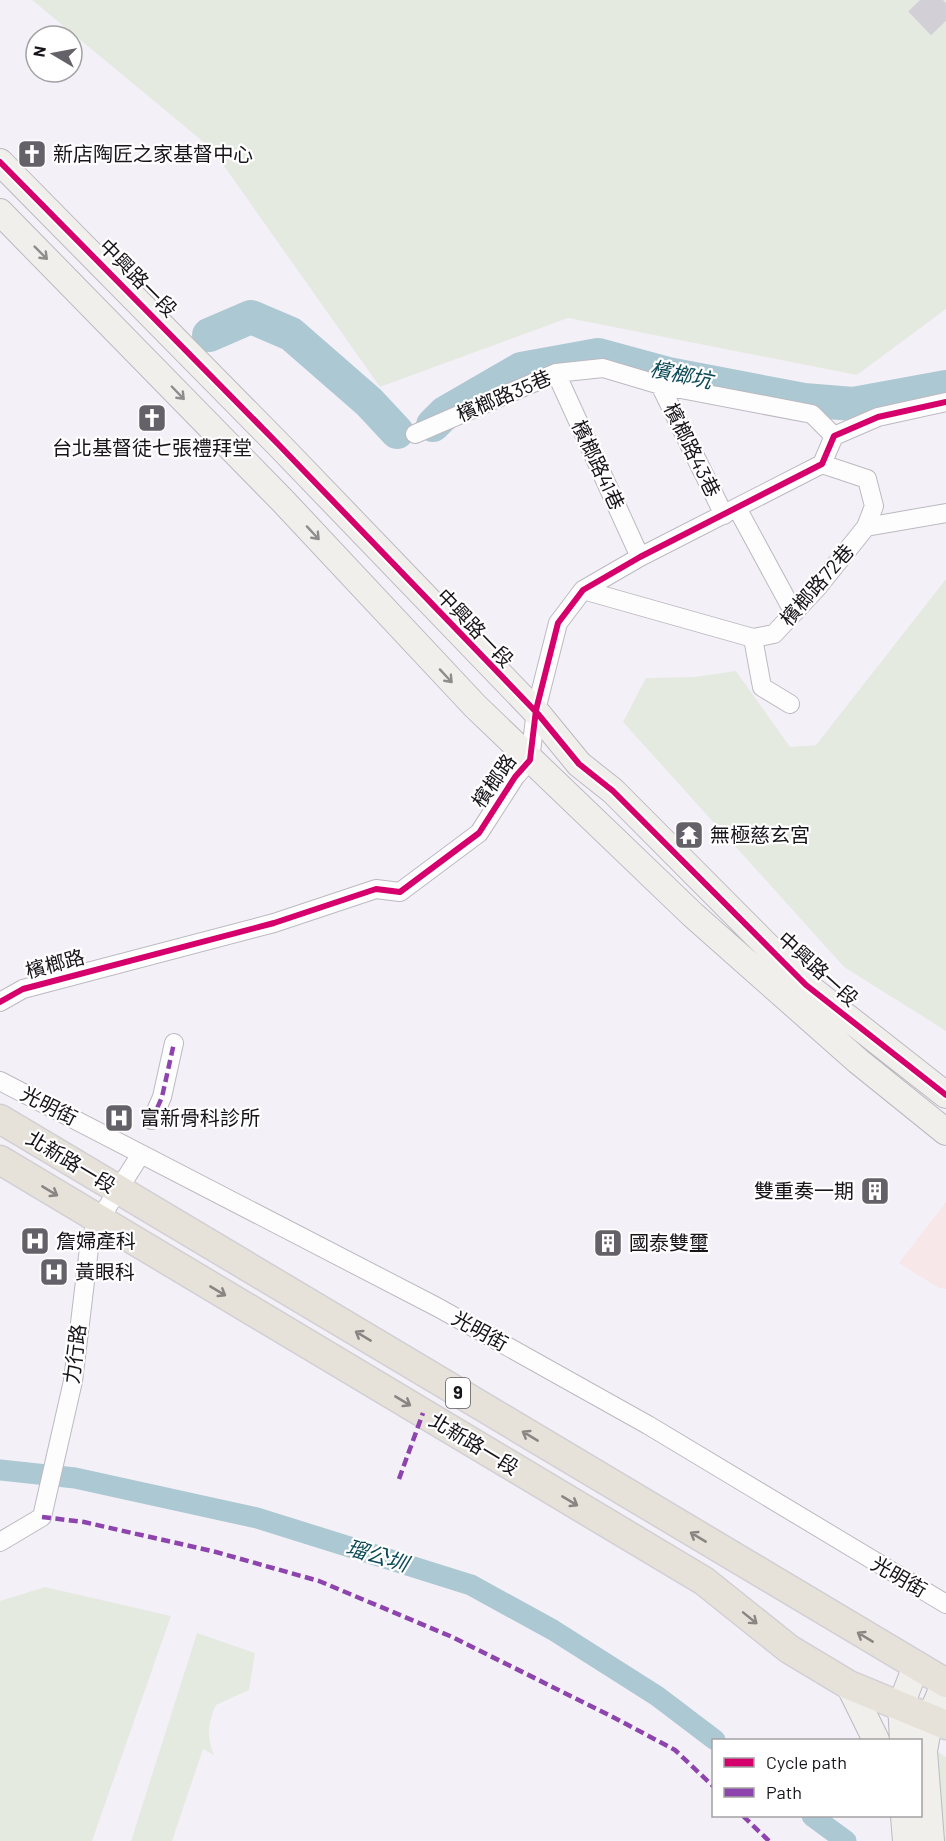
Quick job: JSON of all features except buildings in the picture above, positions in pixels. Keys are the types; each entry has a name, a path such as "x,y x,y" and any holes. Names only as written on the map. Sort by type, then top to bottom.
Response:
{"main road":[{"name":"北新路一段","path":"0,1119 946,1683"},
{"name":"北新路一段","path":"0,1160 704,1581 789,1649 849,1685 938,1721"}],"street":[{"name":"中興路一段","path":"0,162 279,445 538,714 579,764 613,791 806,985 946,1095"},
{"path":"0,212 282,500 475,706 530,760 693,915 858,1061 946,1132"},
{"name":"檳榔路35巷","path":"415,434 556,374 603,368 660,386 812,414 834,436"},
{"name":"檳榔路41巷","path":"556,374 640,557"},
{"name":"檳榔路43巷","path":"660,386 731,511 794,613"},
{"path":"866,527 874,506 867,479 822,464 834,436 878,417 946,402"},
{"name":"檳榔路","path":"0,1002 23,989 274,923 376,889 400,892 479,833 515,777 530,760 541,688 558,623 582,590 640,557 822,464"},
{"name":"檳榔路72巷","path":"753,638 774,634 866,527 946,513"},
{"path":"582,590 753,638 762,687 790,704"},
{"path":"152,1120 162,1097 174,1043"},
{"name":"光明街","path":"0,1082 437,1307 578,1385 946,1604"},
{"name":"力行路","path":"0,1542 42,1517 52,1462 73,1381 90,1240 99,1220 141,1154"},
{"path":"903,1739 901,1705 916,1666"},
{"path":"931,1841 924,1751 938,1721 946,1683"},
{"path":"849,1685 876,1739"},
{"path":"904,1817 906,1841"}],"shaded area":[{"path":"32,0 946,0 946,309 857,375 568,318 380,387 212,149 84,43 84,24 61,24"},
{"path":"946,579 946,1031 844,967 623,722 646,678 694,677 736,671 790,747 816,745"},
{"path":"946,1202 946,1289 939,1288 899,1263"},
{"path":"45,1587 171,1616 92,1841 0,1841 0,1601"},
{"path":"197,1633 255,1653 249,1690 216,1705 209,1730 214,1755 203,1749 172,1841 131,1841"},
{"path":"935,1750 946,1757 946,1841 944,1841"}],"waterway":[{"name":"檳榔坑","path":"209,335 251,317 291,334 369,402 397,432"},
{"name":"檳榔坑","path":"433,425 445,413 521,369 598,355 668,374 804,400 853,404 946,387"},
{"name":"瑠公圳","path":"0,1470 75,1478 257,1518 471,1585 553,1630 657,1696 714,1739"},
{"name":"瑠公圳","path":"813,1817 846,1841"}],"tunnel":[{"path":"920,0 946,27"}],"marked path":[{"path":"152,1120 162,1097 174,1043"},
{"path":"399,1479 423,1413"},
{"path":"42,1517 84,1522 216,1552 319,1581 450,1636 611,1716 675,1750 712,1785"},
{"path":"744,1817 769,1841"}],"cycle path":[{"path":"0,162 279,445 538,714 579,764 613,791 806,985 946,1095"},
{"path":"0,1002 23,989 274,923 376,889 400,892 479,833 515,777 530,760 536,710 558,623 583,590 640,557 822,464 834,436 878,417 946,402"}],"place":[{"name":"新店陶匠之家基督中心","path":"32,154"},
{"name":"台北基督徒七張禮拜堂","path":"152,418"},
{"name":"無極慈玄宮","path":"689,835"},
{"name":"富新骨科診所","path":"119,1118"},
{"name":"雙重奏一期","path":"875,1191"},
{"name":"詹婦產科","path":"35,1241"},
{"name":"國泰雙璽","path":"608,1243"},
{"name":"黃眼科","path":"54,1272"}]}
